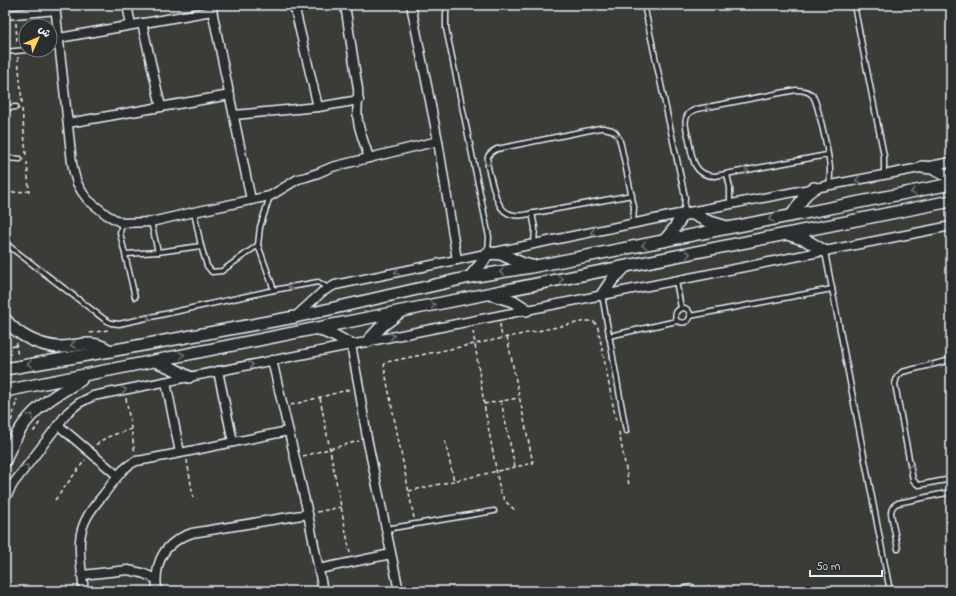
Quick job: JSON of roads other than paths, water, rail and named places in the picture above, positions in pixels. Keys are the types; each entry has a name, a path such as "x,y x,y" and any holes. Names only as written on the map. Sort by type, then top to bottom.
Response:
{"main road":[{"path":"922,167 932,168 951,178"},
{"path":"5,369 295,317 470,278 951,184"},
{"path":"792,215 806,194 814,188"},
{"path":"5,392 951,201"},
{"path":"664,241 684,213 693,214 707,221 730,228"},
{"path":"785,234 806,240 824,251"},
{"path":"470,278 488,253 501,254 531,266"},
{"path":"602,295 612,280 626,266"},
{"path":"489,294 512,301 527,310"},
{"path":"368,341 382,326 402,311"},
{"path":"5,319 22,335 40,343 61,347 94,344 110,351"},
{"path":"318,328 351,345"},
{"path":"155,361 189,377"},
{"path":"5,461 15,436 31,415 49,399 90,375"}],"street":[{"path":"127,5 131,25"},
{"path":"294,5 318,107"},
{"path":"345,5 358,89 358,122 370,158"},
{"path":"411,5 438,141 457,260"},
{"path":"5,15 56,8 74,173 77,183 88,200 107,216 122,223 151,222 270,196 298,178 318,174 332,167 438,141"},
{"path":"59,38 142,23 212,8 251,200"},
{"path":"142,23 161,107"},
{"path":"68,123 230,95"},
{"path":"234,115 318,107 359,100"},
{"path":"295,317 322,292 342,283 684,213 951,162"},
{"path":"5,500 13,484 72,408 94,396 951,226"},
{"path":"351,345 367,438 399,591"},
{"path":"272,360 308,514 323,591"},
{"path":"218,371 233,442"},
{"path":"166,382 183,453"},
{"path":"58,425 118,476"},
{"path":"84,591 80,540 84,522 94,506 123,470 129,465 136,461 183,453 288,431"},
{"path":"157,591 156,579 159,561 163,553 175,540 192,533 308,514"},
{"path":"319,569 391,554"},
{"path":"82,575 128,570 142,573 156,579"}],"lane":[{"path":"447,5 446,28 489,237 488,253"},
{"path":"644,5 685,197 684,213"},
{"path":"854,5 884,156 884,175"},
{"path":"5,52 18,50"},
{"path":"828,155 727,174 714,176 706,175 699,171 694,164 686,123 687,117 694,110 796,90 810,93 815,100 824,134 828,155 830,168 829,185"},
{"path":"5,108 16,107"},
{"path":"632,195 532,213 519,215 509,214 496,199 487,163 488,157 491,152 497,149 600,128 608,128 615,132 619,138 632,195 634,207 633,224"},
{"path":"5,158 20,158"},
{"path":"727,174 730,188 730,205"},
{"path":"270,196 260,227 258,245 274,290"},
{"path":"194,212 207,266 212,272 222,271 258,245"},
{"path":"532,213 535,228 534,244"},
{"path":"151,222 158,252"},
{"path":"122,223 120,233 136,297"},
{"path":"5,243 111,323 119,324 274,290 318,282 328,288"},
{"path":"126,254 158,252 201,246"},
{"path":"824,251 890,591"},
{"path":"676,280 681,308"},
{"path":"690,316 690,312 685,308 678,309 675,315 677,320 684,323 690,316 832,289"},
{"path":"602,295 626,431"},
{"path":"609,336 677,320"},
{"path":"951,360 902,372 897,377 895,384 915,482 920,485 951,479"},
{"path":"898,549 891,514 893,506 898,503 951,492"},
{"path":"386,529 494,510"},
{"path":"668,591 692,587"}]}
